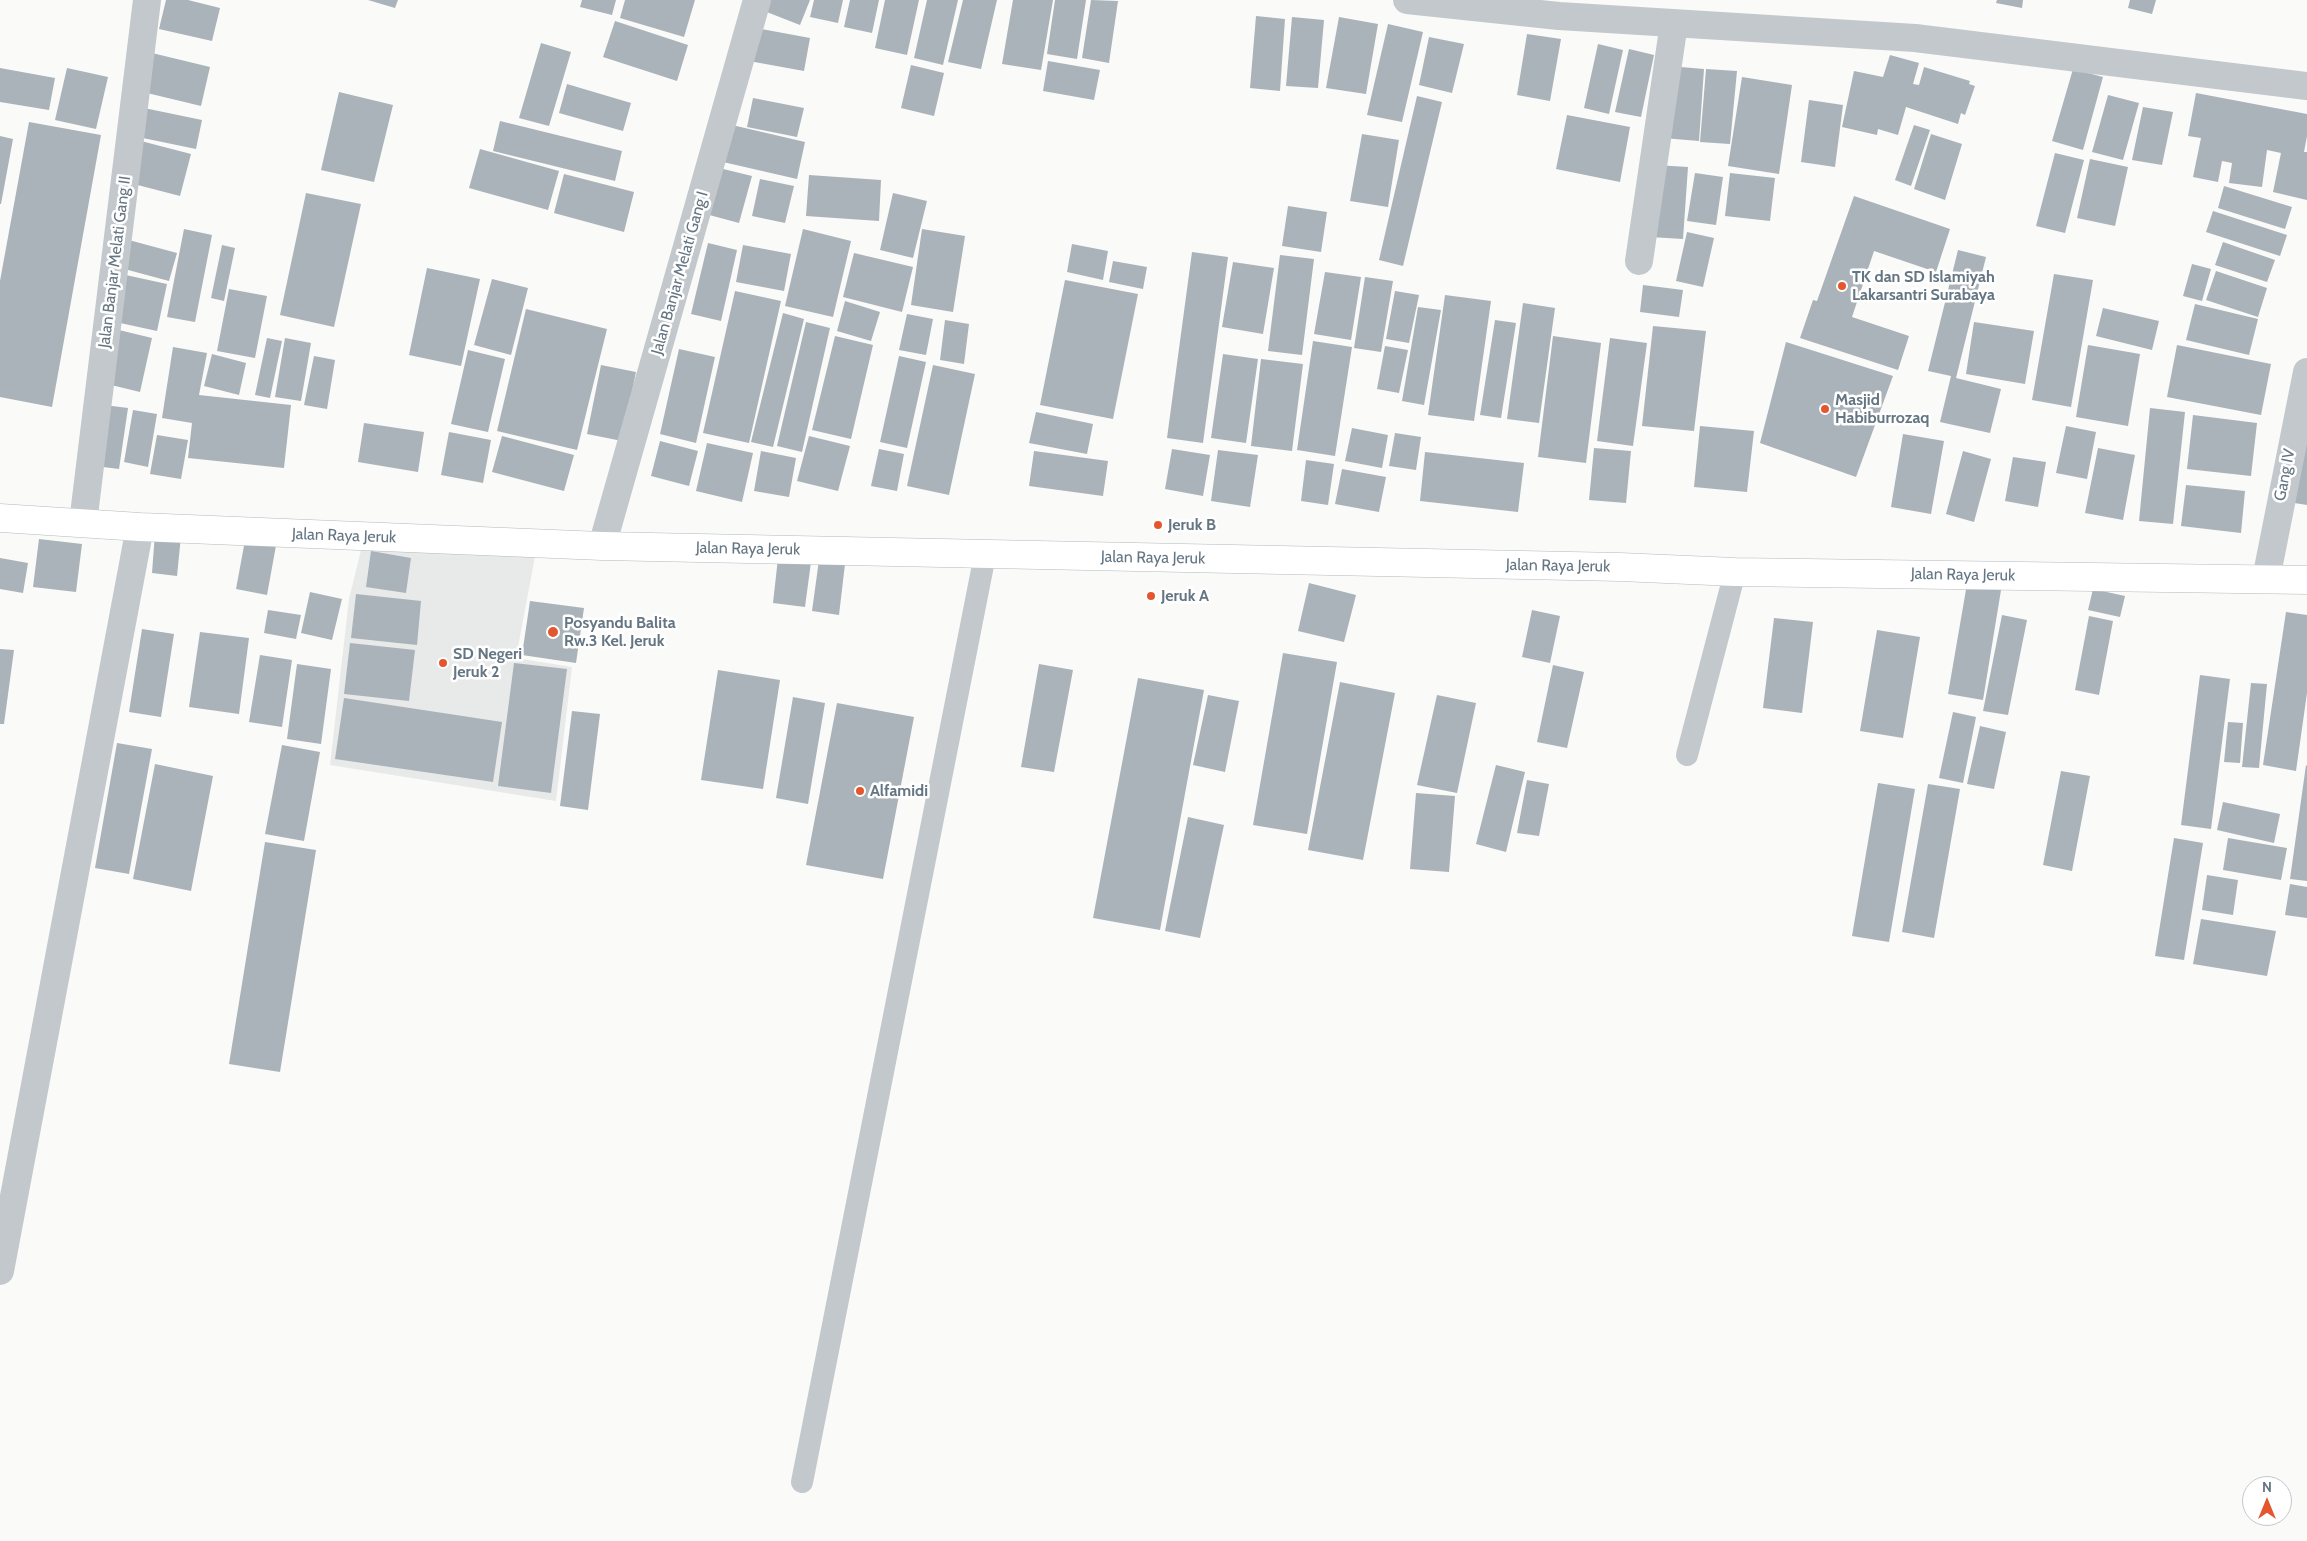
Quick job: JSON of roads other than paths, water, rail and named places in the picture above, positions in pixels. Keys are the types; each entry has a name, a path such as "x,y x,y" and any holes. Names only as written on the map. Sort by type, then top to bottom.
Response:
{"main road":[{"name":"Jalan Raya Jeruk","path":"0,518 140,528 602,546 1610,567 1735,572 2307,580"}],"street":[{"name":"Jalan Banjar Melati Gang II","path":"83,523 147,0"},
{"name":"Jalan Banjar Melati Gang I","path":"602,546 757,0"},
{"path":"1407,0 1559,16 1915,38 2307,86"},
{"path":"1639,261 1674,23"},
{"name":"Gang IV","path":"2266,579 2307,372"},
{"path":"0,1271 140,528"}],"lane":[{"path":"802,1482 984,555"},
{"path":"1687,755 1735,572"}],"place":[{"name":"TK dan SD Islamiyah Lakarsantri Surabaya","path":"1842,286"},
{"name":"Masjid Habiburrozaq","path":"1825,409"},
{"name":"Jeruk B","path":"1158,525"},
{"name":"Jeruk A","path":"1151,596"},
{"name":"Posyandu Balita Rw.3 Kel. Jeruk","path":"553,632"},
{"name":"SD Negeri Jeruk 2","path":"443,663"},
{"name":"Alfamidi","path":"860,791"}]}
